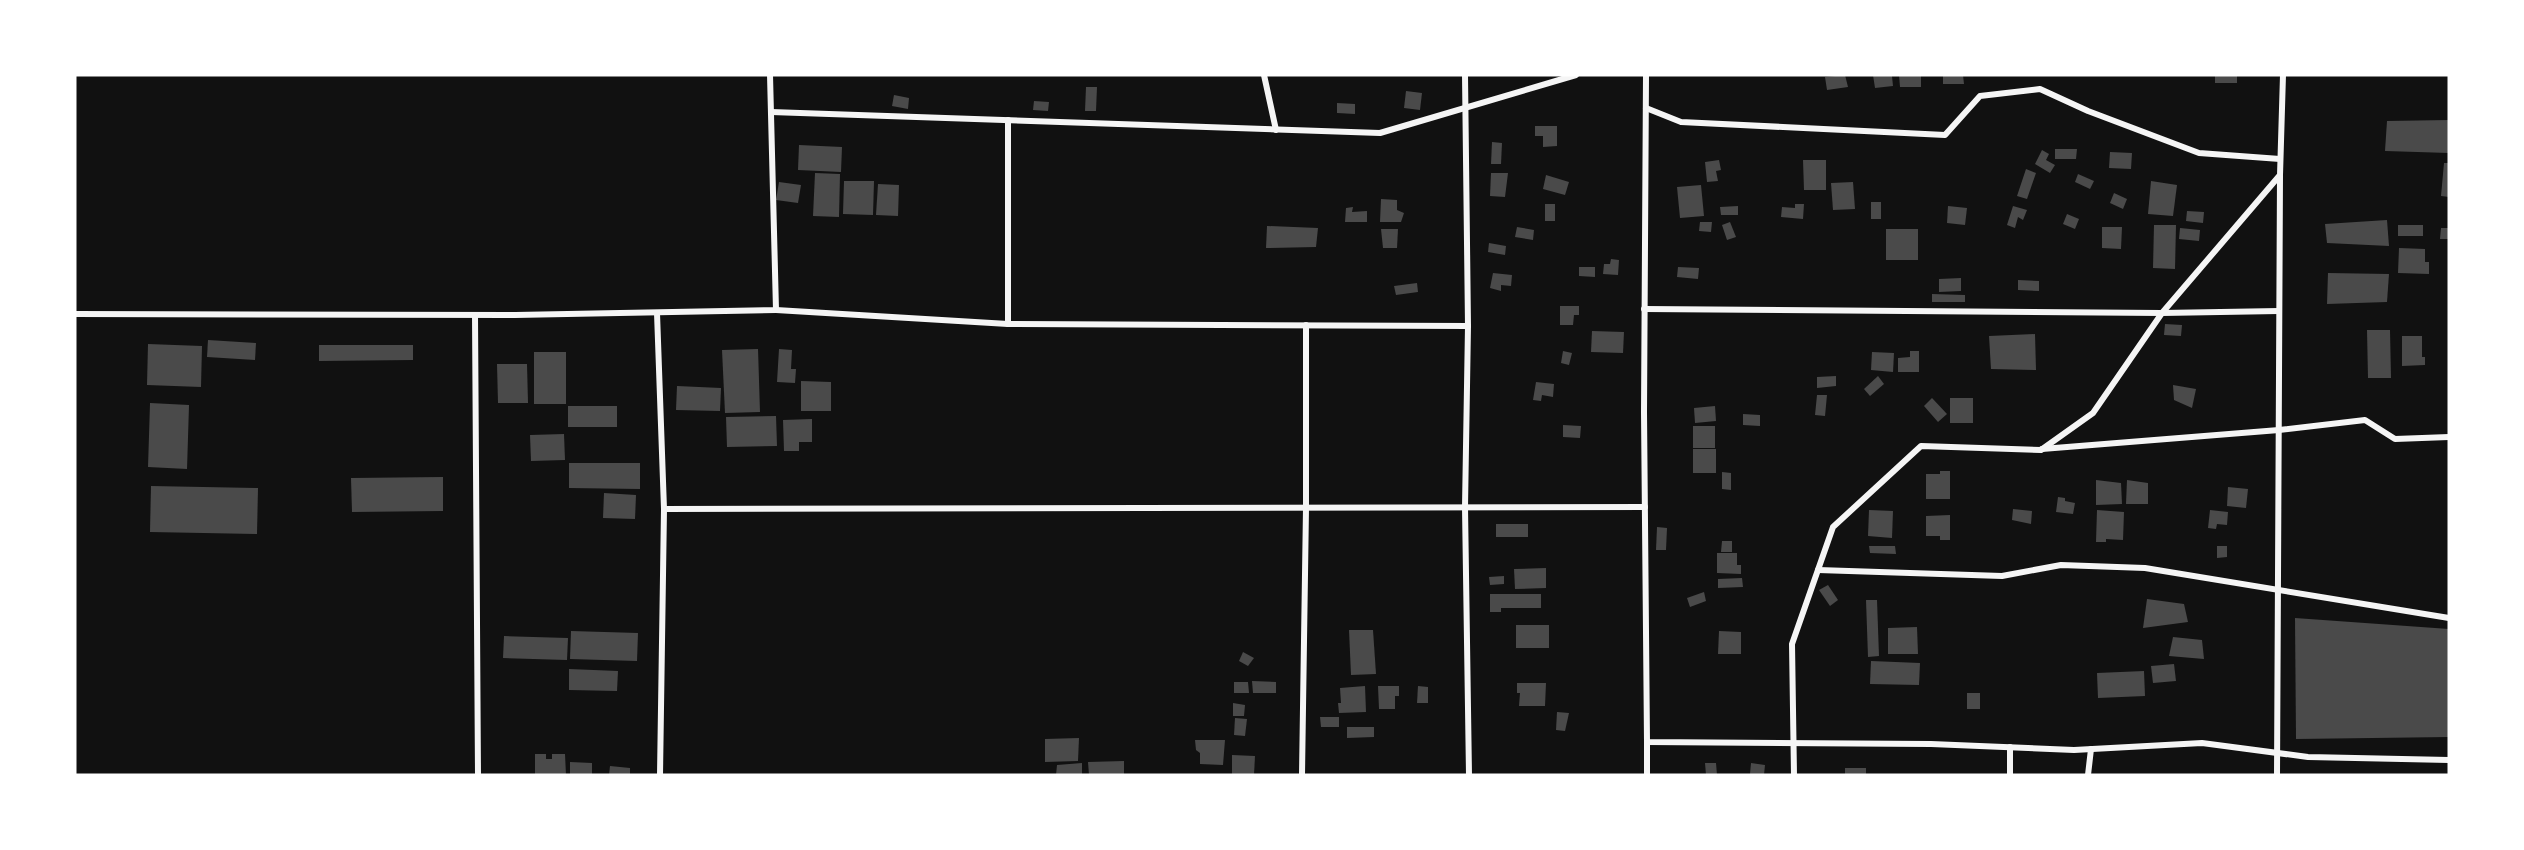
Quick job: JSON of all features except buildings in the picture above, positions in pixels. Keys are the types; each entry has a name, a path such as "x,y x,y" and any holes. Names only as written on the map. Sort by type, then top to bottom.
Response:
{"street":[{"path":"770,75 776,310"},
{"path":"1264,75 1276,130"},
{"path":"1465,75 1468,326 1465,507 1469,775"},
{"path":"771,112 1380,133 1576,75"},
{"path":"1646,75 1644,309 1647,775"},
{"path":"2277,775 2280,159 2283,75"},
{"path":"1646,108 1681,122 1945,135 1980,96 2040,89 2088,111 2199,153 2280,159"},
{"path":"1008,120 1008,324"},
{"path":"2041,450 2093,413 2162,313 2280,175"},
{"path":"1644,309 2162,313 2279,311"},
{"path":"75,314 475,315 776,310 1008,324 1468,326"},
{"path":"657,313 664,509 660,775"},
{"path":"475,315 478,775"},
{"path":"1302,775 1306,325"},
{"path":"1794,775 1792,644 1833,527 1921,446 2041,450 2279,430 2365,420 2395,439 2449,437"},
{"path":"664,509 1645,507"},
{"path":"1818,570 2002,576 2061,565 2134,568 2278,589 2449,618"},
{"path":"1647,742 1794,742 2091,749 2202,743 2308,757 2449,760"},
{"path":"2010,747 2010,775"},
{"path":"2088,775 2091,749"}]}
